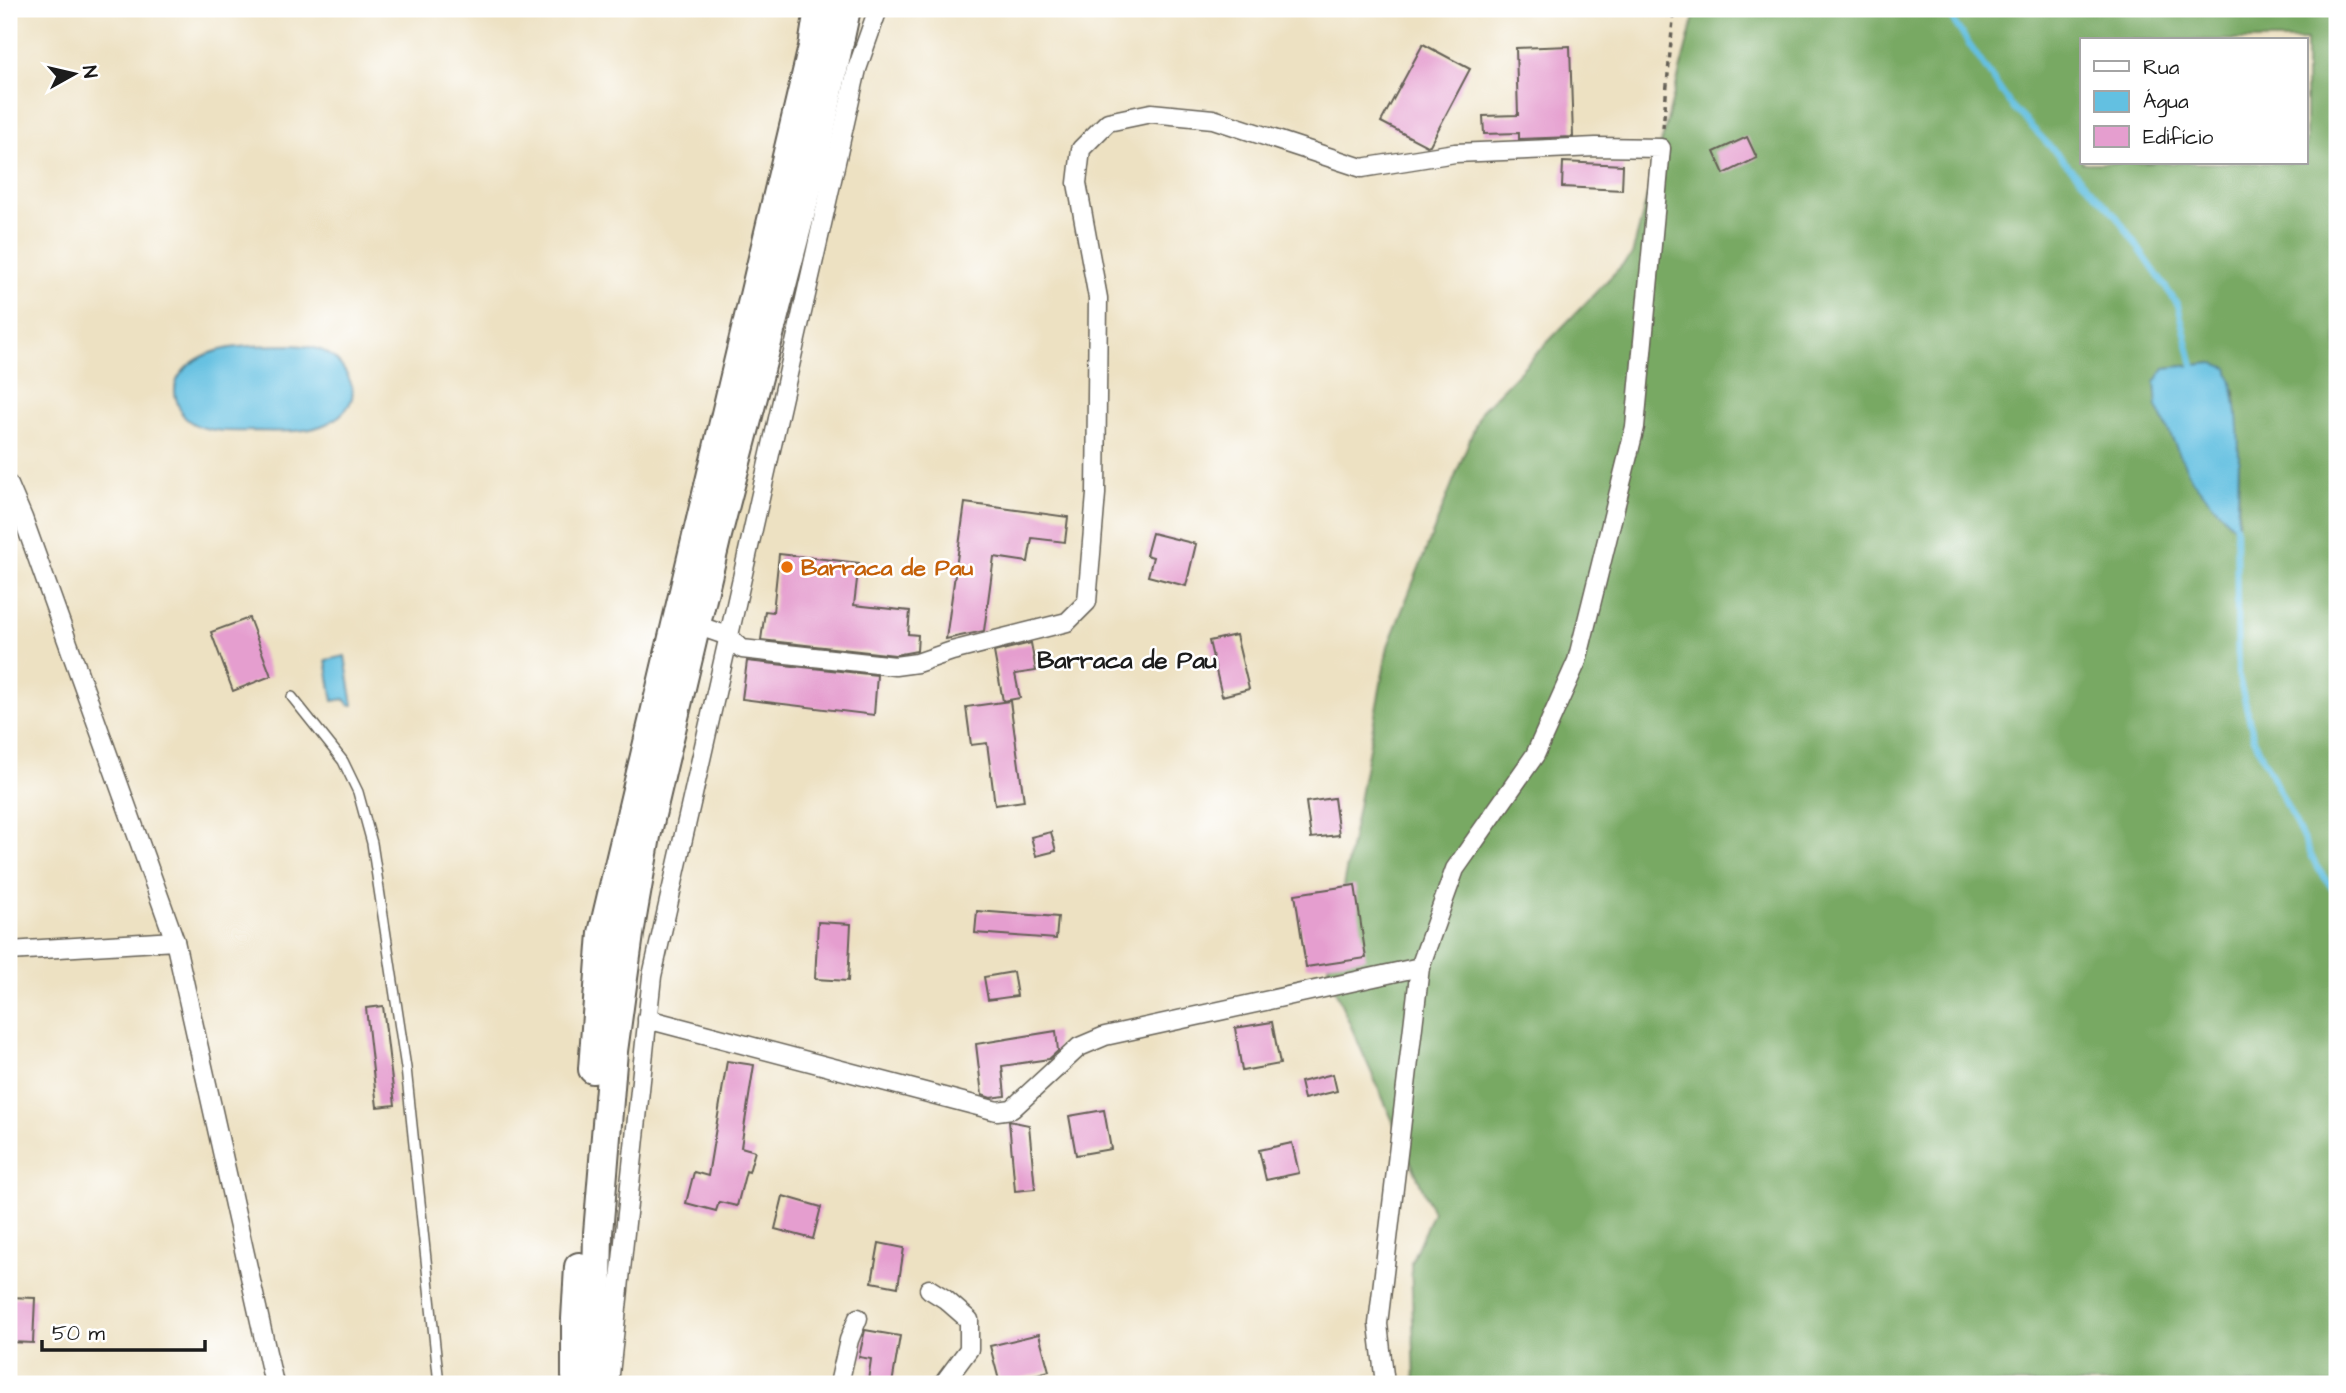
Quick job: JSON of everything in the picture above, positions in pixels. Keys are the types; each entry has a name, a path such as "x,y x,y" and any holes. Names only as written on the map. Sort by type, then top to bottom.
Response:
{"main road":[{"path":"594,1384 598,1233 613,1051 646,836 686,621 819,9"},
{"path":"576,1384 576,1319 603,933 686,621 811,173 846,9"}],"street":[{"path":"609,1384 652,976 857,69 878,9"},
{"path":"686,621 728,636 742,649 895,666 917,663 1067,622 1087,602 1096,494 1098,298 1077,183 1081,149 1108,122 1151,113 1213,118 1362,168 1454,153 1596,147 1661,148 1635,427 1577,661 1535,755 1455,869 1420,967 1378,1324 1385,1384"},
{"path":"9,485 175,941 274,1384"},
{"path":"9,951 175,941"},
{"path":"647,1019 997,1111 1012,1109 1079,1048 1105,1036 1420,967"},
{"path":"929,1289 945,1298 969,1320 969,1349 943,1384"},
{"path":"839,1384 849,1339 858,1318"}],"lane":[{"path":"292,697 343,761 358,792 372,843 406,1068 439,1384"}],"path":[{"path":"1661,148 1674,9"}],"green space":[{"path":"1696,9 2337,9 2337,1384 1415,1384 1411,1262 1433,1212 1327,972 1388,646 1481,411 1632,255","holes":["2213,363 2235,391 2239,460 2238,530 2165,368"]}],"water":[{"path":"292,345 324,351 341,366 352,386 352,399 338,417 305,430 222,431 196,425 182,414 175,394 176,382 182,372 196,360 235,347"},
{"path":"2213,363 2228,368 2236,408 2239,449 2237,531 2192,480 2157,407 2155,382 2165,368"},
{"path":"345,656 353,705 349,705 344,699 333,701 326,660"}],"building":[{"path":"1423,44 1470,69 1430,145 1427,146 1381,122"},
{"path":"1570,46 1573,137 1519,139 1519,133 1484,134 1483,116 1518,115 1516,48"},
{"path":"1747,137 1757,158 1724,174 1714,152"},
{"path":"1563,162 1623,165 1622,190 1562,187"},
{"path":"965,503 1068,517 1065,542 1032,538 1028,562 994,557 984,631 946,639"},
{"path":"1152,533 1196,544 1186,586 1148,576 1153,557 1146,555"},
{"path":"779,554 859,563 854,605 910,611 908,634 918,635 917,651 895,655 761,640 765,611 773,612"},
{"path":"249,618 271,676 233,691 211,632"},
{"path":"1236,635 1249,689 1222,696 1209,641"},
{"path":"1031,643 1036,671 1015,674 1020,698 1003,701 994,652"},
{"path":"747,661 877,675 874,715 742,699"},
{"path":"1010,701 1024,801 995,805 987,743 971,745 966,707"},
{"path":"1334,798 1339,835 1311,838 1306,802"},
{"path":"1051,832 1056,851 1036,856 1031,837"},
{"path":"1355,885 1366,958 1306,967 1295,894"},
{"path":"977,911 1058,917 1056,939 975,933"},
{"path":"818,922 851,924 848,981 815,979"},
{"path":"1013,972 1017,996 988,1000 984,977"},
{"path":"383,1006 395,1105 377,1107 366,1008"},
{"path":"1272,1022 1280,1064 1242,1071 1235,1028"},
{"path":"1056,1031 1058,1051 1049,1059 1002,1066 1005,1096 991,1098 982,1095 976,1044"},
{"path":"727,1061 754,1065 741,1147 755,1151 749,1172 746,1171 737,1206 719,1202 716,1211 686,1203 694,1172 708,1176"},
{"path":"1333,1074 1337,1091 1304,1099 1300,1082"},
{"path":"1104,1110 1111,1149 1076,1155 1069,1116"},
{"path":"1009,1121 1029,1125 1035,1189 1015,1191"},
{"path":"1292,1143 1299,1173 1266,1180 1259,1150"},
{"path":"783,1196 821,1207 813,1239 775,1229"},
{"path":"879,1243 904,1248 898,1287 872,1282"},
{"path":"9,1297 35,1298 33,1343 9,1342"},
{"path":"865,1330 900,1336 892,1384 868,1381 871,1359 859,1357"},
{"path":"1039,1334 1049,1371 1000,1384 990,1346"}],"waterway":[{"path":"1945,9 2010,104 2117,217 2178,305 2194,369"},
{"path":"2236,525 2238,674 2254,739 2317,867 2337,895"}],"place":[{"name":"Barraca de Pau","path":"787,567"}],"district":[{"name":"Barraca de Pau","path":"1127,660"}]}
